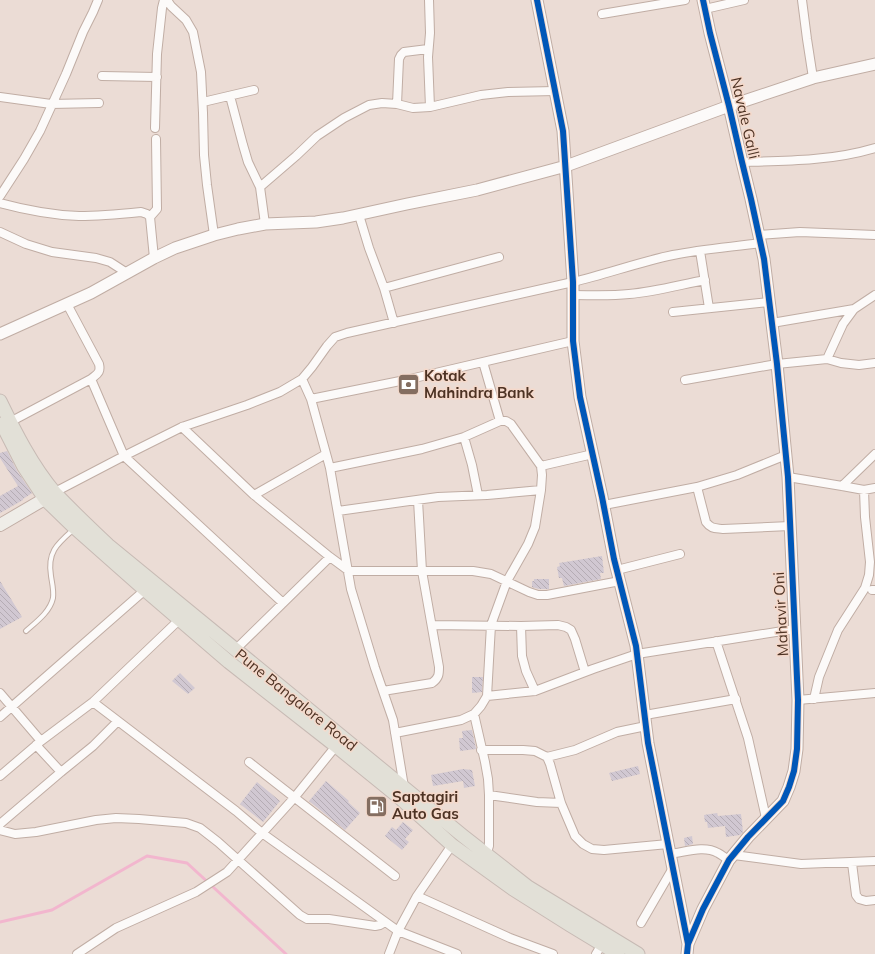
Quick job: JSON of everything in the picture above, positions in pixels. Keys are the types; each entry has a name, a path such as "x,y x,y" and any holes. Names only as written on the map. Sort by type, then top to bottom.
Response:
{"main road":[{"name":"Pune Bangalore Road","path":"0,401 5,422 37,468 50,496 75,528 144,590 229,662 400,798 452,845 513,889 570,925 599,949 627,952"},
{"name":"Pune Bangalore Road","path":"50,496 235,650 486,854 528,887 627,952"},
{"path":"0,525 50,496"}],"street":[{"path":"0,196 40,131 98,0"},
{"path":"155,128 157,54 162,8 165,0 186,20 193,32 201,72 204,155 214,235"},
{"path":"537,0 563,131 573,282 573,341 580,397 618,576 636,646 648,743 673,868 687,949"},
{"path":"602,14 685,0"},
{"path":"704,4 744,0"},
{"path":"802,0 813,78"},
{"path":"430,107 428,49 432,1"},
{"name":"Navale Galli","path":"704,4 760,239"},
{"path":"397,104 401,55 404,52 428,49"},
{"path":"0,334 91,293 175,248 214,235 238,228 265,224 316,222 342,218 477,190 566,166 729,106 813,78 875,64"},
{"path":"102,76 157,77"},
{"path":"203,102 254,90"},
{"path":"260,187 317,136 344,118 369,105 382,103 397,104 413,108 430,107 508,92 555,91"},
{"path":"230,96 248,162 260,187 265,224"},
{"path":"0,97 51,104 99,103"},
{"path":"150,217 157,209 156,139"},
{"path":"742,162 776,162 822,159 875,148"},
{"path":"0,203 25,210 79,216 142,212 150,217 154,258"},
{"path":"359,215 369,248 384,288 394,323"},
{"path":"0,232 26,244 52,252 96,258 110,262 127,273"},
{"path":"50,496 182,427 280,392 302,379 326,346 335,337 347,333 573,282 647,261 760,239 800,232 875,235"},
{"name":"Mahavir Oni","path":"687,949 703,909 731,858 748,837 783,801 794,771 797,749 798,700 788,477 777,364 760,239"},
{"path":"700,251 709,308"},
{"path":"384,288 499,257"},
{"path":"573,295 628,294 652,291 705,280"},
{"path":"827,359 843,324 854,309 875,295"},
{"path":"673,312 769,302"},
{"path":"5,422 91,379 98,373 100,369 99,364 67,304"},
{"path":"772,323 854,309"},
{"path":"311,399 410,379 573,341"},
{"path":"685,380 777,364 827,359 841,363 859,365 875,363"},
{"path":"483,362 500,421"},
{"path":"91,379 124,456 283,603"},
{"path":"302,379 311,399 330,468 351,589 393,720 404,788"},
{"path":"330,468 422,449 464,437 500,421 506,421 511,424 541,466 541,490 535,527 528,544 507,581 491,625 487,696 474,714 461,720 395,733"},
{"path":"182,427 254,495 349,571 473,571 491,574 538,595 547,595 618,576 680,554"},
{"path":"464,437 472,465 478,495"},
{"path":"254,495 326,454"},
{"path":"541,466 593,454"},
{"path":"842,486 875,454"},
{"path":"604,505 697,487 737,475 786,455"},
{"path":"788,477 864,490 875,488"},
{"path":"697,487 706,522 709,526 723,529 790,526"},
{"path":"338,511 418,500 541,490"},
{"path":"814,699 820,677 838,630 865,588 869,575 870,562 865,517 864,490"},
{"path":"383,691 432,683 439,676 439,667 422,571 418,500"},
{"path":"235,650 330,557"},
{"path":"0,717 144,590"},
{"path":"0,776 38,743 93,702 179,620"},
{"path":"432,625 558,625 566,627 571,630 575,639 585,672"},
{"path":"521,626 522,656 526,671 536,690"},
{"path":"487,696 536,690 637,654 795,629"},
{"path":"716,641 748,738 766,818"},
{"path":"798,700 875,692"},
{"path":"0,693 27,723 38,743 61,772"},
{"path":"547,757 575,750 645,720 736,699"},
{"path":"93,702 236,811 262,833 385,922 398,931 457,954"},
{"path":"474,714 487,774 489,795 489,846 486,854"},
{"path":"0,824 93,746 118,721"},
{"path":"76,954 116,928 196,892 227,872 294,798 336,746"},
{"path":"481,750 535,751 547,757 561,803 575,836 583,844 592,848 604,850 706,849 731,858 801,864 875,861"},
{"path":"250,762 395,876"},
{"path":"489,795 519,800 561,803"},
{"path":"0,830 15,834 36,832 96,820 116,818 186,823 200,828 239,860 300,915 308,919 329,919 375,926 385,922"},
{"path":"389,954 398,931 417,896 452,845"},
{"path":"852,863 856,895 859,899 866,901 875,900"},
{"path":"641,923 673,868"},
{"path":"417,896 510,938 553,954"}],"lane":[{"path":"26,631 44,615 53,598 50,564 52,554 58,542 75,528"}],"building":[{"path":"7,451 17,471 32,493 0,513 0,496 18,486 0,458 0,453"},
{"path":"602,556 604,573 600,573 601,579 564,586 562,578 559,578 557,567 560,566 559,563"},
{"path":"534,579 549,579 549,589 532,587 532,581 534,581"},
{"path":"0,581 22,617 0,629"},
{"path":"180,673 195,688 188,694 172,681"},
{"path":"472,677 483,677 482,692 472,693"},
{"path":"472,730 476,749 460,751 459,738 463,738 462,731"},
{"path":"638,766 640,774 612,781 609,773"},
{"path":"463,769 472,770 475,786 464,788 463,781 433,786 431,775"},
{"path":"326,781 360,813 345,830 309,801"},
{"path":"257,782 280,801 263,822 240,804"},
{"path":"717,813 718,816 741,814 743,832 740,835 726,837 725,826 708,828 704,815"},
{"path":"403,822 413,830 405,839 409,842 402,850 385,836 392,827 396,830"},
{"path":"692,836 693,844 685,846 684,838"}],"waterway":[{"path":"0,922 52,910 147,856 187,863 286,954"}],"cycle path":[{"path":"537,0 563,131 573,282 573,341 580,397 614,559 636,646 648,743 688,944"},
{"path":"687,954 688,944 703,909 729,860 748,837 783,801 794,771 797,749 798,700 788,477 777,364 764,259 703,0"}],"place":[{"name":"Kotak Mahindra Bank","path":"408,385"},
{"name":"Saptagiri Auto Gas","path":"377,806"}]}
